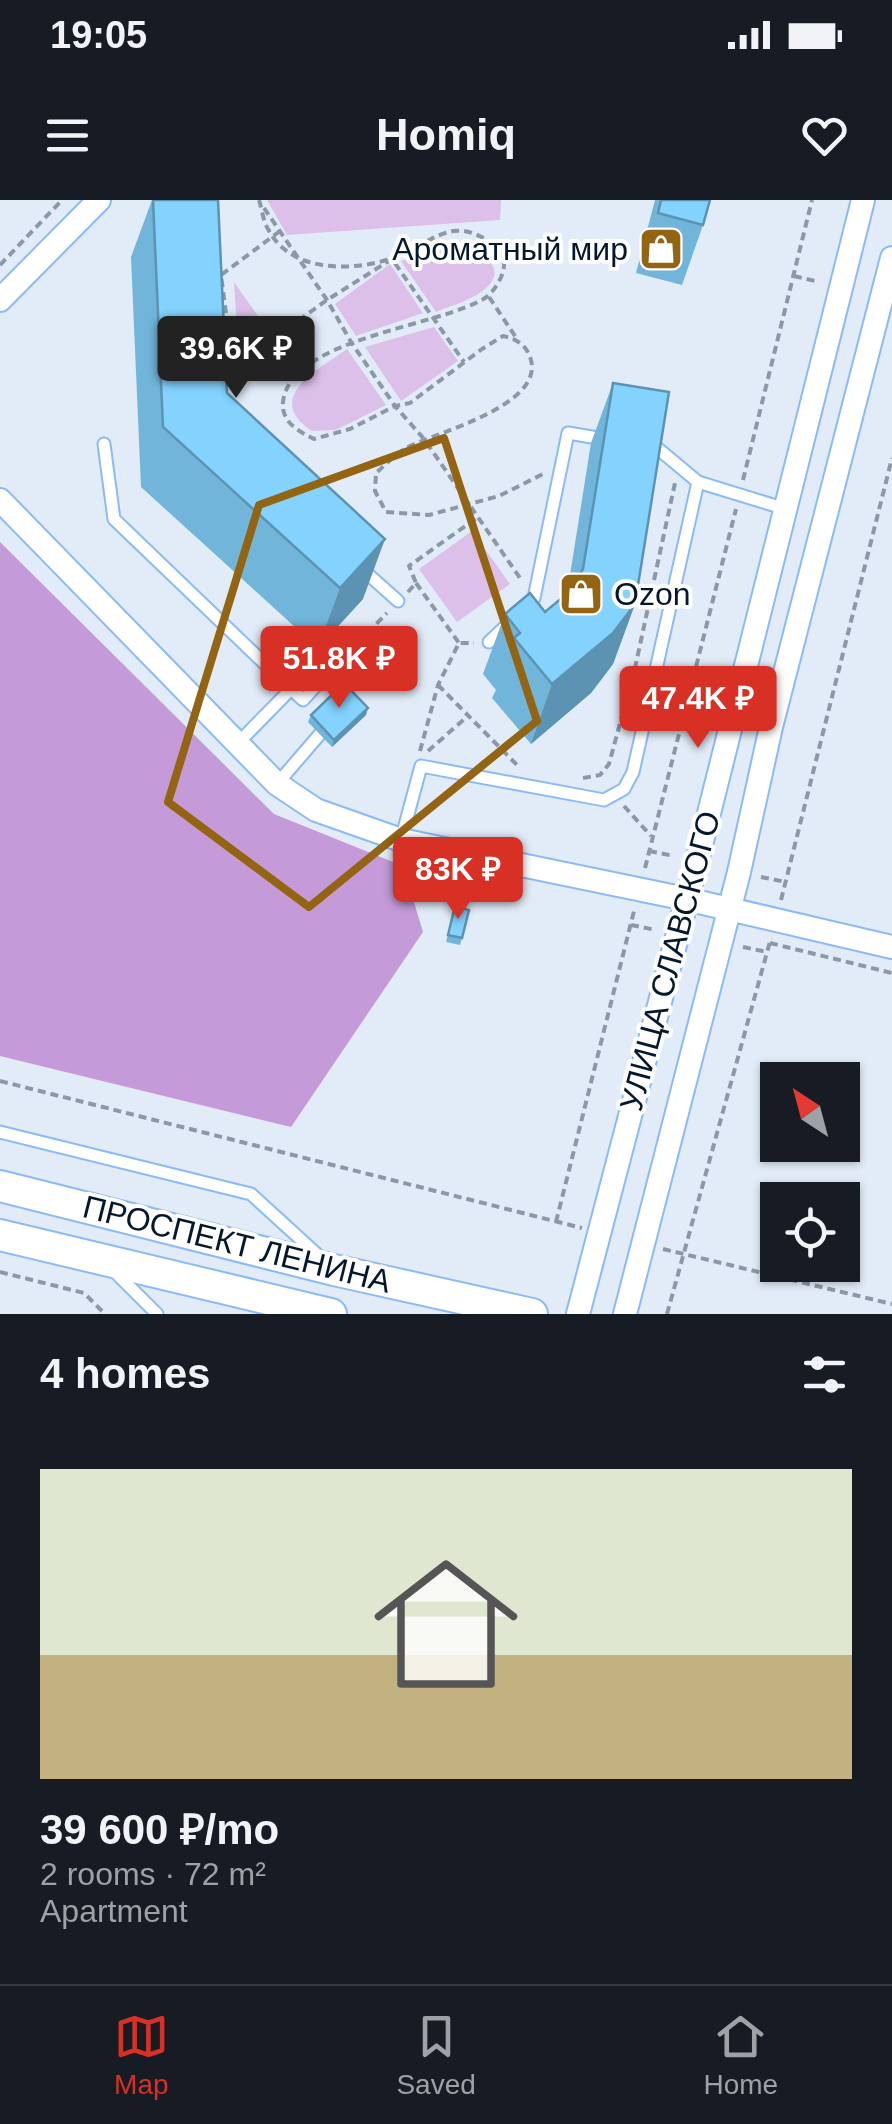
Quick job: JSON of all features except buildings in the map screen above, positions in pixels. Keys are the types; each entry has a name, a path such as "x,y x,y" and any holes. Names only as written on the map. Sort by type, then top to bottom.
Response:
{"street":[{"path":"0,300 99,200"},
{"name":"УЛИЦА СЛАВСКОГО","path":"578,1314 863,200"},
{"name":"УЛИЦА СЛАВСКОГО","path":"625,1314 892,258"},
{"path":"0,500 276,784 316,810 401,840 686,899 892,947"},
{"name":"ПРОСПЕКТ ЛЕНИНА","path":"0,1186 334,1270 532,1314"},
{"name":"ПРОСПЕКТ ЛЕНИНА","path":"0,1235 331,1314"}],"lane":[{"path":"489,642 534,598 568,433 621,442"},
{"path":"104,444 114,519 303,700 320,681"},
{"path":"638,444 656,447 698,482 786,508"},
{"path":"401,840 421,766 604,800 624,789 633,772 698,482"},
{"path":"355,562 398,601"},
{"path":"238,743 291,688"},
{"path":"276,784 320,734"},
{"path":"0,1132 251,1194 334,1270"},
{"path":"103,1261 157,1314"}],"path":[{"path":"0,265 62,200"},
{"path":"259,200 395,406 424,439 534,598"},
{"path":"259,200 268,230 292,257 323,266 392,259"},
{"path":"556,1222 812,200"},
{"path":"280,231 221,276 233,367 392,259 453,231 480,234 499,250 504,265 488,296 434,320 351,342 320,356 294,377 282,405 288,423 314,439 350,429 395,406 410,403 503,336 517,339"},
{"path":"392,259 464,362"},
{"path":"488,296 527,350 532,364 526,388 495,412 400,452 376,473 376,491 386,512 429,515 499,496 562,464"},
{"path":"871,540 892,458"},
{"path":"570,776 586,779 600,775 609,764 673,504 678,466"},
{"path":"416,584 459,643"},
{"path":"459,643 489,642"},
{"path":"421,766 420,744 438,685 459,643"},
{"path":"438,685 521,769 504,767"},
{"path":"427,752 469,715"},
{"path":"420,744 437,757"},
{"path":"770,943 892,972"},
{"path":"0,1081 598,1232"},
{"path":"641,1243 892,1304"},
{"path":"667,1314 682,1254"},
{"path":"0,1272 84,1293 105,1314"}],"highlighted area":[{"path":"444,438 537,721 309,907 168,802 259,505"}],"shaded area":[{"path":"267,200 501,200 500,220 287,235"},
{"path":"458,245 491,262 494,276 476,295 436,312 401,261"},
{"path":"390,264 423,313 356,336 335,304"},
{"path":"234,282 272,336 239,358"},
{"path":"434,327 458,361 401,401 365,347"},
{"path":"347,349 386,405 336,430 312,431 298,419 292,407 294,396 310,375"},
{"path":"472,531 510,584 457,622 419,569"},
{"path":"0,542 274,814 403,866 423,932 291,1127 0,1056"}],"place":[{"name":"Ароматный мир","path":"661,249"},
{"name":"Ozon","path":"581,594"}]}
